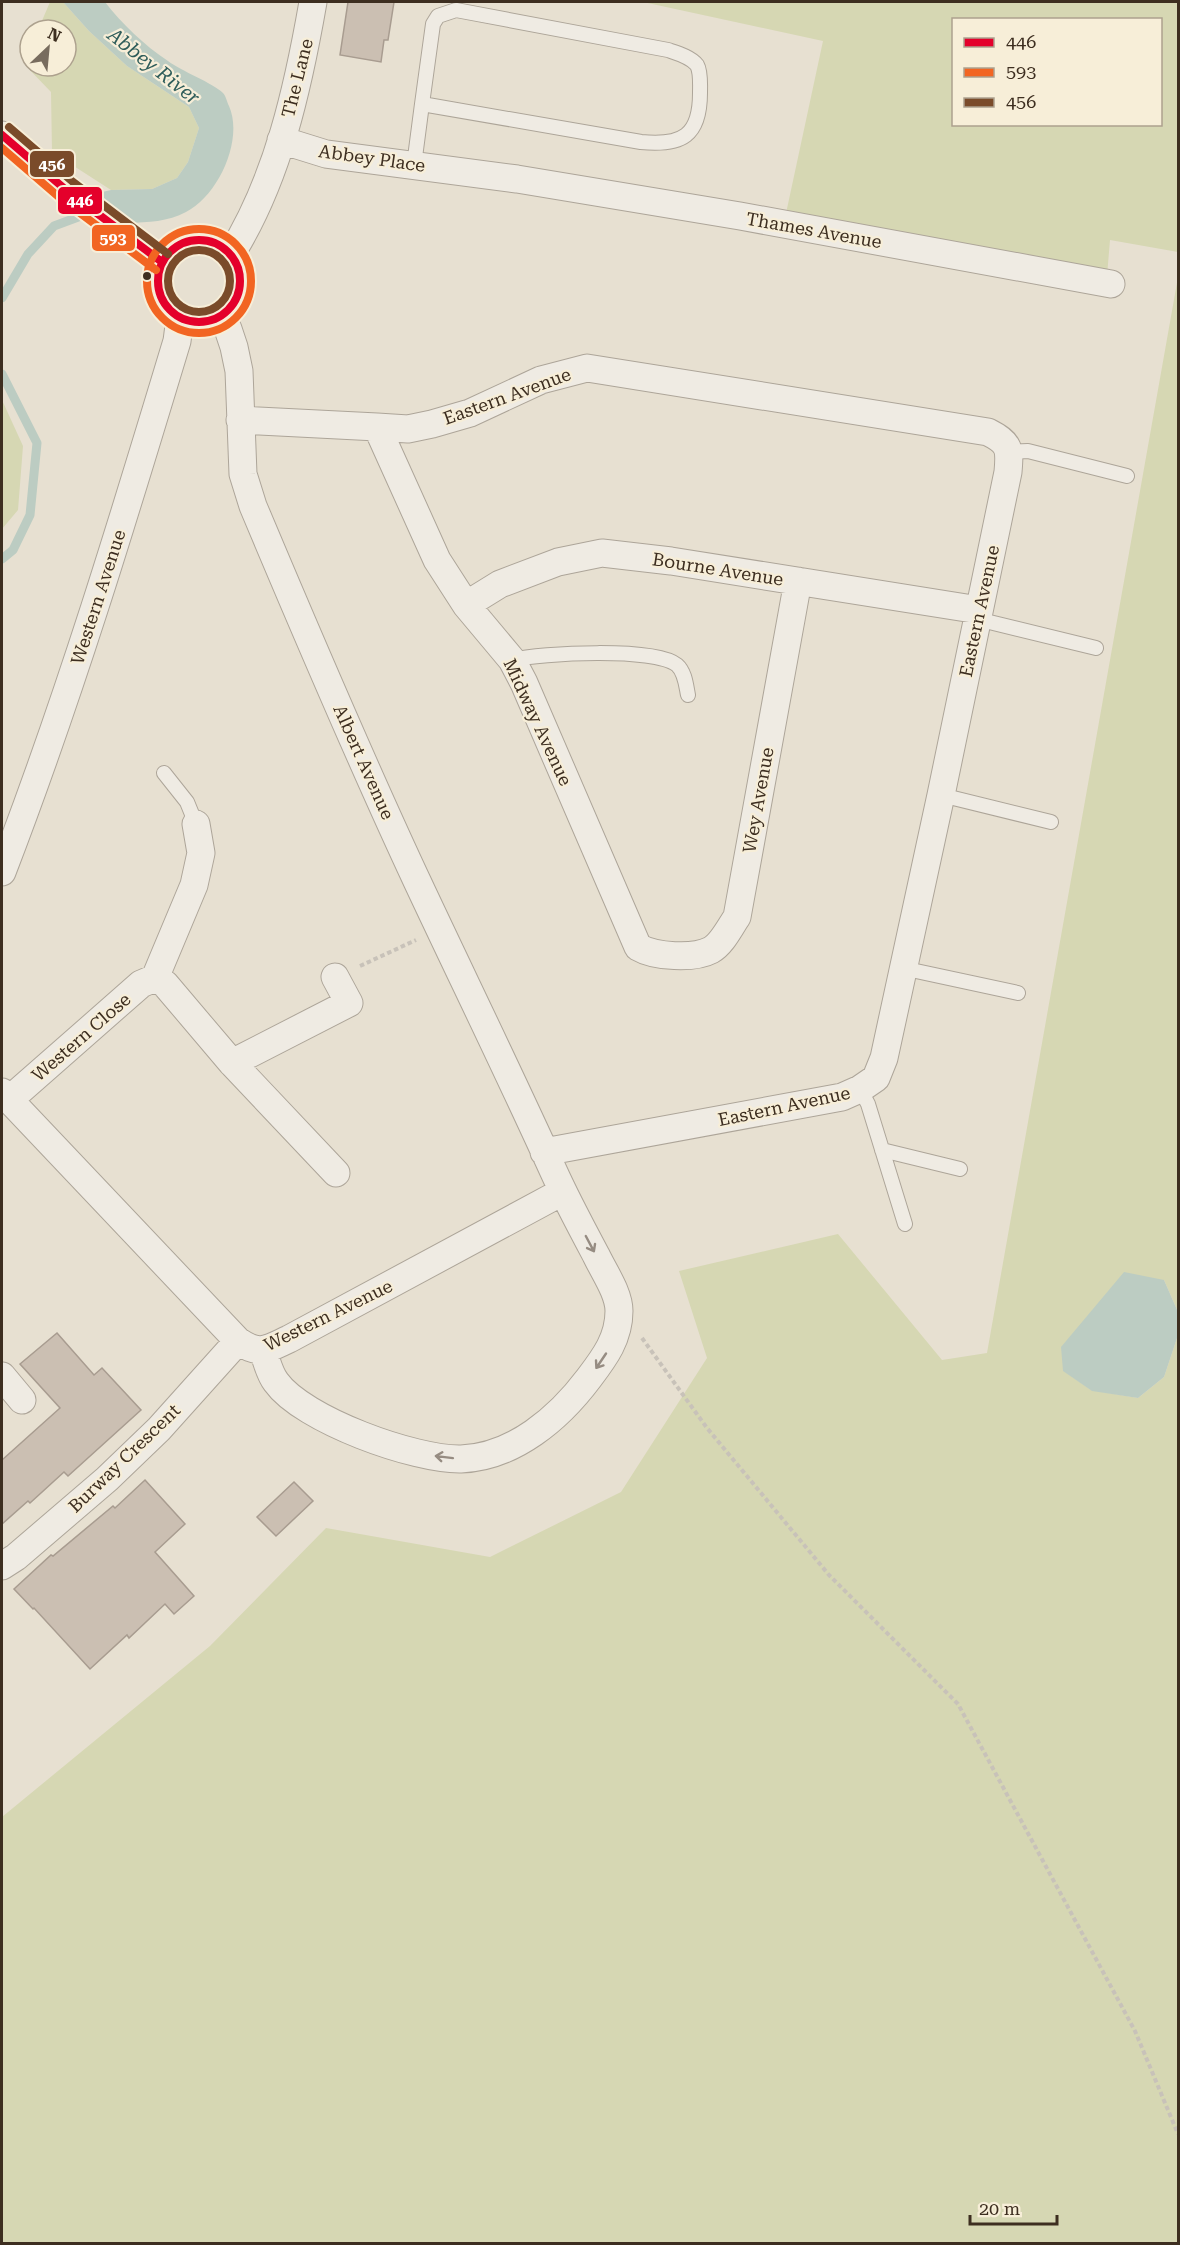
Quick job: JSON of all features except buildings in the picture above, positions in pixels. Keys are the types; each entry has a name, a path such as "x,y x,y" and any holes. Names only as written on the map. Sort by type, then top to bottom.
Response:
{"street":[{"name":"The Lane","path":"281,140 306,45 306,6"},
{"path":"2,135 66,190 162,262"},
{"name":"Abbey Place","path":"281,140 326,154 518,179"},
{"path":"231,254 240,240 277,158 281,140"},
{"name":"Thames Avenue","path":"518,179 740,216 1111,284"},
{"path":"202,239 218,244 231,254 239,269 241,285 236,300 226,313 211,321 195,323 180,318 167,308 159,294 157,278 162,262 172,249 186,241 202,239"},
{"name":"Albert Avenue","path":"220,316 228,328 239,371 243,474 253,506 416,880 562,1192 611,1285 620,1307"},
{"name":"Western Avenue","path":"2,872 37,780 86,637 177,342 180,318"},
{"name":"Eastern Avenue","path":"376,427 408,429 432,424 470,413 542,380 587,368 988,432 1000,438 1009,452 1008,472 942,795 902,968 884,1058 876,1078 842,1097 544,1152"},
{"path":"240,420 376,427"},
{"name":"Midway Avenue","path":"376,427 437,560 466,605 512,660 548,736 639,947 649,954"},
{"name":"Bourne Avenue","path":"466,605 500,584 558,562 602,553 671,561 798,581 978,615"},
{"name":"Wey Avenue","path":"649,954 689,955 712,950 737,917 798,581"},
{"path":"196,824 201,853 194,885 155,978 165,984 232,1063 336,1173"},
{"path":"232,1063 349,1003 335,977"},
{"name":"Western Close","path":"5,1096 141,984 155,978"},
{"name":"Western Avenue","path":"5,1096 238,1341 250,1349 263,1351 300,1333 562,1192"},
{"path":"263,1351 276,1383 304,1407 389,1447 461,1459 490,1453 544,1427 578,1393 608,1352 614,1342 620,1307"},
{"name":"Burway Crescent","path":"2,1566 16,1557 107,1479 159,1428 238,1341"},
{"path":"2,1376 22,1400"}],"lane":[{"path":"414,165 422,104 433,24 438,16 456,10 668,50 683,55 697,64 699,74 699,117 691,132 677,140 660,144 422,104"},
{"path":"1009,452 1028,451 1127,476"},
{"path":"978,615 1096,648"},
{"path":"512,660 529,656 571,654 654,657 671,661 679,667 688,695"},
{"path":"164,773 187,802 196,824"},
{"path":"942,795 1051,822"},
{"path":"902,968 1018,993"},
{"path":"860,1089 868,1104 905,1224"},
{"path":"882,1150 960,1169"}],"path":[{"path":"335,977 440,929"},
{"path":"620,1307 707,1428 829,1575 958,1704 1135,2031 1179,2134"}],"green space":[{"path":"50,2 63,2 77,18 43,18"},
{"path":"643,2 1178,2 1178,252 1110,240 1107,276 785,218 823,41"},
{"path":"78,19 127,66 189,107 199,128 188,162 177,178 152,189 111,190 52,152 51,92 38,78 78,78"},
{"path":"1178,277 1178,1312 1164,1280 1064,1371 1091,1390 1138,1398 1164,1377 1178,1335 1178,2243 2,2244 2,1817 210,1646 326,1528 490,1557 621,1492 707,1358 679,1271 838,1234 942,1360 987,1353"},
{"path":"2,400 23,446 18,510 2,529"}],"water":[{"path":"63,2 105,2 150,48 174,65 218,89 225,96 233,120 233,135 225,166 208,193 186,212 165,220 128,223 89,195 111,190 152,189 177,178 188,162 199,128 189,107 127,66"},
{"path":"1124,1272 1164,1280 1178,1312 1178,1335 1164,1377 1138,1398 1092,1391 1063,1371 1061,1347"}],"waterway":[{"name":"Abbey River","path":"2,298 28,254 54,226 89,213"},
{"name":"Abbey River","path":"2,374 37,443 30,515 13,550 2,559"}],"transit line":[{"name":"456","path":"9,127 73,182 168,254"},
{"name":"446","path":"2,135 66,190 162,262"},
{"name":"593","path":"2,148 60,198 156,270"},
{"name":"593","path":"199,229 219,233 236,244 247,261 251,281 247,301 236,318 219,329 199,333 179,329 162,318 151,301 147,281 151,261 162,244 179,233 199,229"},
{"name":"446","path":"199,240 215,243 228,252 237,265 240,281 237,297 228,310 215,319 199,322 183,319 170,310 161,297 158,281 161,265 170,252 183,243 199,240"},
{"name":"456","path":"199,250 216,255 221,259 225,264 230,281 225,298 221,303 216,307 199,312 182,307 177,303 173,298 168,281 173,264 177,259 182,255 199,250"}]}
